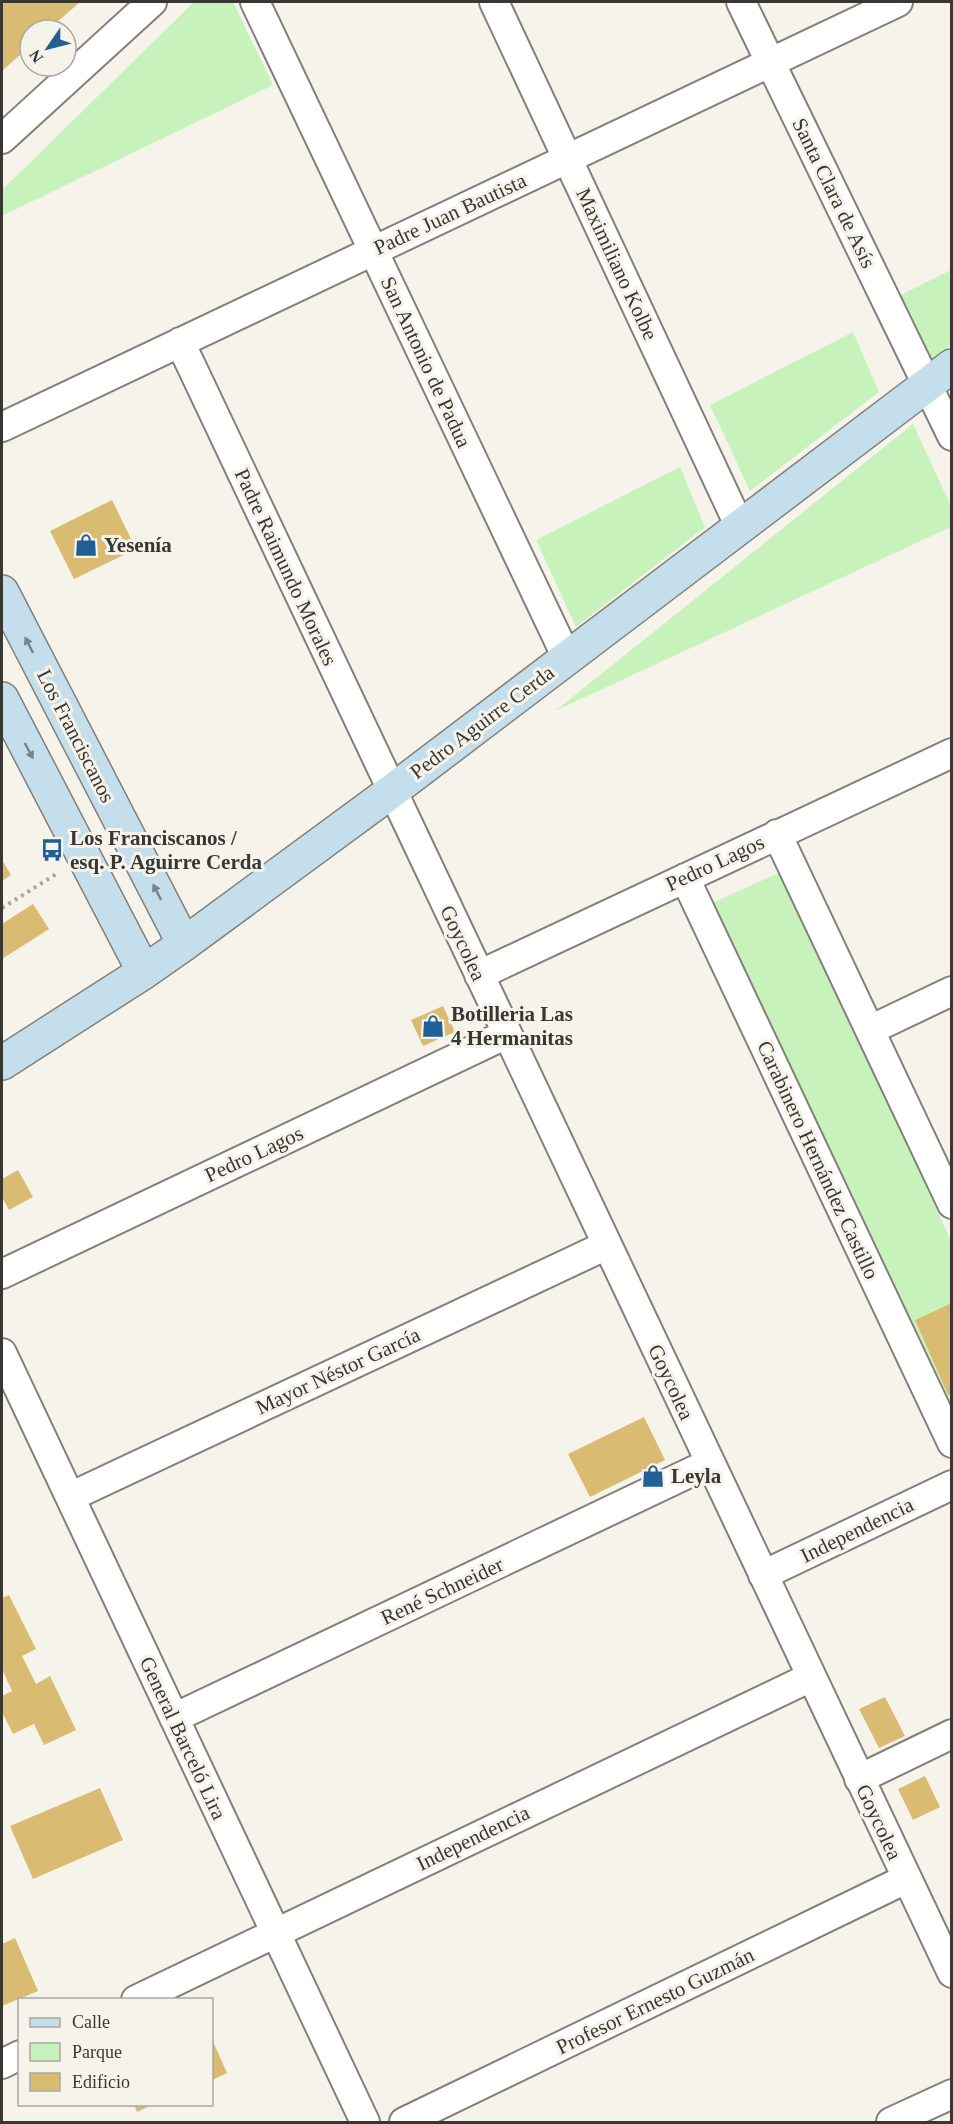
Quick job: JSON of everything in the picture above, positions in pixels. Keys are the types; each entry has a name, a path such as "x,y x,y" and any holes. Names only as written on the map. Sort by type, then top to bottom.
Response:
{"street":[{"path":"2,139 152,2"},
{"name":"San Antonio de Padua","path":"255,2 567,658"},
{"name":"Maximiliano Kolbe","path":"494,2 740,527"},
{"name":"Santa Clara de Asís","path":"741,2 770,63 939,375 951,436"},
{"name":"Padre Juan Bautista","path":"2,427 898,2"},
{"name":"Padre Raimundo Morales","path":"180,342 392,791"},
{"name":"Pedro Aguirre Cerda","path":"2,1063 184,944 392,791 939,375"},
{"name":"Los Franciscanos","path":"2,592 184,944"},
{"path":"2,699 144,972"},
{"name":"Pedro Lagos","path":"479,975 951,753"},
{"name":"Goycolea","path":"392,791 951,1974"},
{"path":"777,834 951,1204"},
{"name":"Carabinero Hernández Castillo","path":"686,878 951,1443"},
{"path":"870,1030 951,992"},
{"name":"Pedro Lagos","path":"2,1275 507,1034"},
{"name":"Mayor Néstor García","path":"70,1497 607,1245"},
{"name":"General Barceló Lira","path":"2,1353 365,2122"},
{"name":"René Schneider","path":"174,1719 710,1463"},
{"name":"Independencia","path":"763,1575 951,1485"},
{"name":"Independencia","path":"140,1998 811,1677"},
{"path":"859,1779 951,1734"},
{"name":"Profesor Ernesto Guzmán","path":"404,2122 906,1879"},
{"path":"2,2064 18,2056"},
{"path":"891,2122 951,2094"}],"path":[{"path":"2,908 84,856"}],"green space":[{"path":"194,2 233,2 273,85 2,216 2,190"},
{"path":"951,270 951,345 932,361 899,296"},
{"path":"853,332 879,392 750,491 710,405"},
{"path":"913,424 951,506 951,527 555,711"},
{"path":"680,467 705,527 576,627 536,540"},
{"path":"783,871 951,1241 951,1432 710,904"}],"building":[{"path":"2,2 80,2 62,18 18,18 18,57 2,71"},
{"path":"112,500 136,549 74,579 50,531"},
{"path":"2,860 11,875 2,881"},
{"path":"33,904 49,929 2,959 2,924"},
{"name":"Botilleria Las 4 Hermanitas","path":"443,1006 455,1032 423,1046 411,1020"},
{"path":"18,1170 33,1197 9,1210 2,1197 2,1179"},
{"path":"952,1303 952,1393 948,1395 915,1320"},
{"path":"644,1417 665,1460 590,1497 568,1454"},
{"path":"9,1595 36,1649 22,1656 36,1684 50,1676 76,1730 44,1745 34,1724 13,1734 2,1712 2,1696 12,1691 2,1671 2,1598"},
{"path":"885,1697 905,1736 879,1748 859,1709"},
{"path":"925,1776 940,1807 913,1820 898,1789"},
{"path":"100,1788 123,1840 33,1879 10,1826"},
{"path":"15,1938 38,1991 2,2006 2,1944"},
{"path":"213,2041 227,2073 213,2080"},
{"path":"135,2106 150,2106 137,2112"}],"place":[{"name":"Yesenía","path":"86,545"},
{"name":"Los Franciscanos / esq. P. Aguirre Cerda","path":"52,850"},
{"name":"Botilleria Las 4 Hermanitas","path":"433,1026"},
{"name":"Leyla","path":"653,1476"}]}
